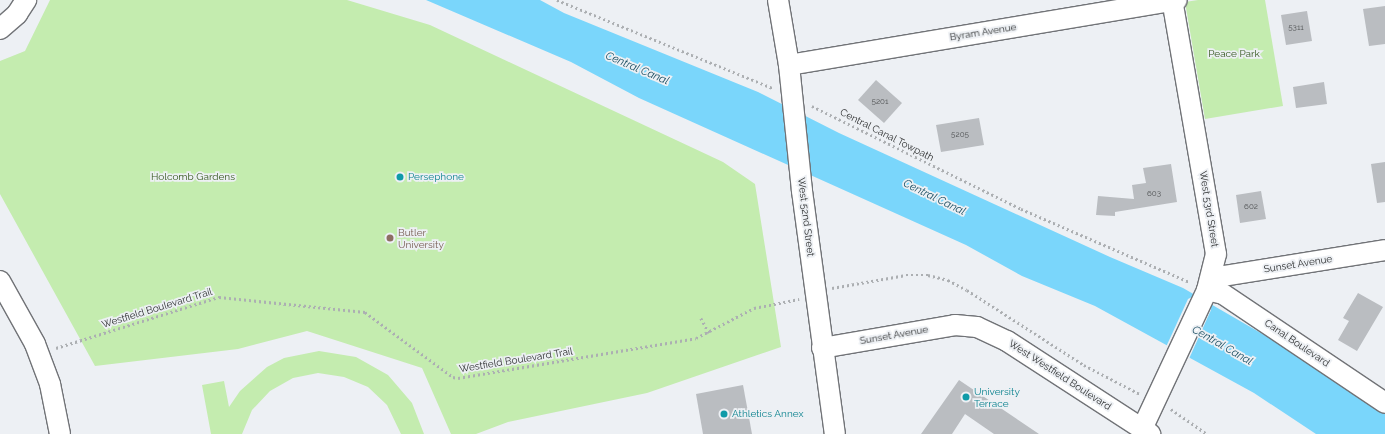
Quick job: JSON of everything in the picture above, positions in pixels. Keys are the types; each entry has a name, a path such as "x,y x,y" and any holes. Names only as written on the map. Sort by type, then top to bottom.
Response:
{"street":[{"path":"0,29 17,14 26,0"},
{"name":"West 52nd Street","path":"778,0 789,65 802,191 822,348 835,434"},
{"name":"Byram Avenue","path":"789,65 1174,0"},
{"name":"West 53rd Street","path":"1146,432 1169,371 1209,284 1215,242 1174,0"},
{"name":"Sunset Avenue","path":"1209,284 1385,250"},
{"path":"0,281 38,353 50,384 60,434"},
{"name":"Canal Boulevard","path":"1209,284 1385,403"},
{"name":"Sunset Avenue","path":"822,348 966,324"},
{"name":"West Westfield Boulevard","path":"966,324 988,331 1007,341 1146,432"}],"path":[{"name":"Central Canal Towpath","path":"557,0 793,100 1007,202 1209,284"},
{"name":"Westfield Boulevard Trail","path":"38,353 214,297 365,312 455,378 696,338 709,333 754,308 801,298"},
{"path":"701,318 709,333"},
{"path":"1175,411 1207,434"}],"green space":[{"name":"Holcomb Gardens","path":"50,0 347,0 430,25 723,162 755,184 781,347 647,393 508,422 476,434 451,434 422,368 307,331 238,349 95,366 0,194 0,61 25,51"},
{"name":"Peace Park","path":"1198,0 1265,0 1283,106 1205,119 1185,2"},
{"path":"319,351 356,357 388,375 412,403 424,434 401,434 387,405 368,387 344,377 318,373 293,378 270,391 252,410 242,434 211,434 202,385 224,381 229,407 240,391 267,367 284,358"}],"water":[{"name":"Central Canal","path":"426,0 540,0 564,13 758,92 839,133 1110,257 1183,288 1302,357 1385,414 1385,434 1316,434 1254,393 1095,306 1022,276 966,245 639,98 571,62"}],"pier":[{"path":"1198,294 1209,300 1211,310 1188,361 1166,347 1188,299"}],"building":[{"path":"1385,6 1385,44 1369,46 1363,9"},
{"path":"1307,11 1312,41 1286,45 1281,15"},
{"path":"876,80 902,103 884,123 858,100"},
{"path":"1324,82 1327,104 1296,108 1293,87"},
{"path":"979,118 984,145 941,152 936,125"},
{"path":"1385,162 1385,202 1377,203 1371,164"},
{"path":"1171,164 1177,202 1115,212 1115,216 1096,215 1098,196 1134,199 1132,185 1146,183 1143,168"},
{"path":"1261,191 1266,219 1240,223 1236,195"},
{"path":"1358,293 1383,307 1357,351 1338,340 1349,321 1343,318"},
{"name":"University Terrace","path":"959,380 1039,434 994,434 965,414 952,434 921,434"},
{"name":"Athletics Annex","path":"743,385 752,434 703,434 696,394"}],"place":[{"name":"Persephone","path":"400,177"},
{"name":"Butler University","path":"390,238"},
{"name":"University Terrace","path":"966,397"},
{"name":"Athletics Annex","path":"724,414"}]}
